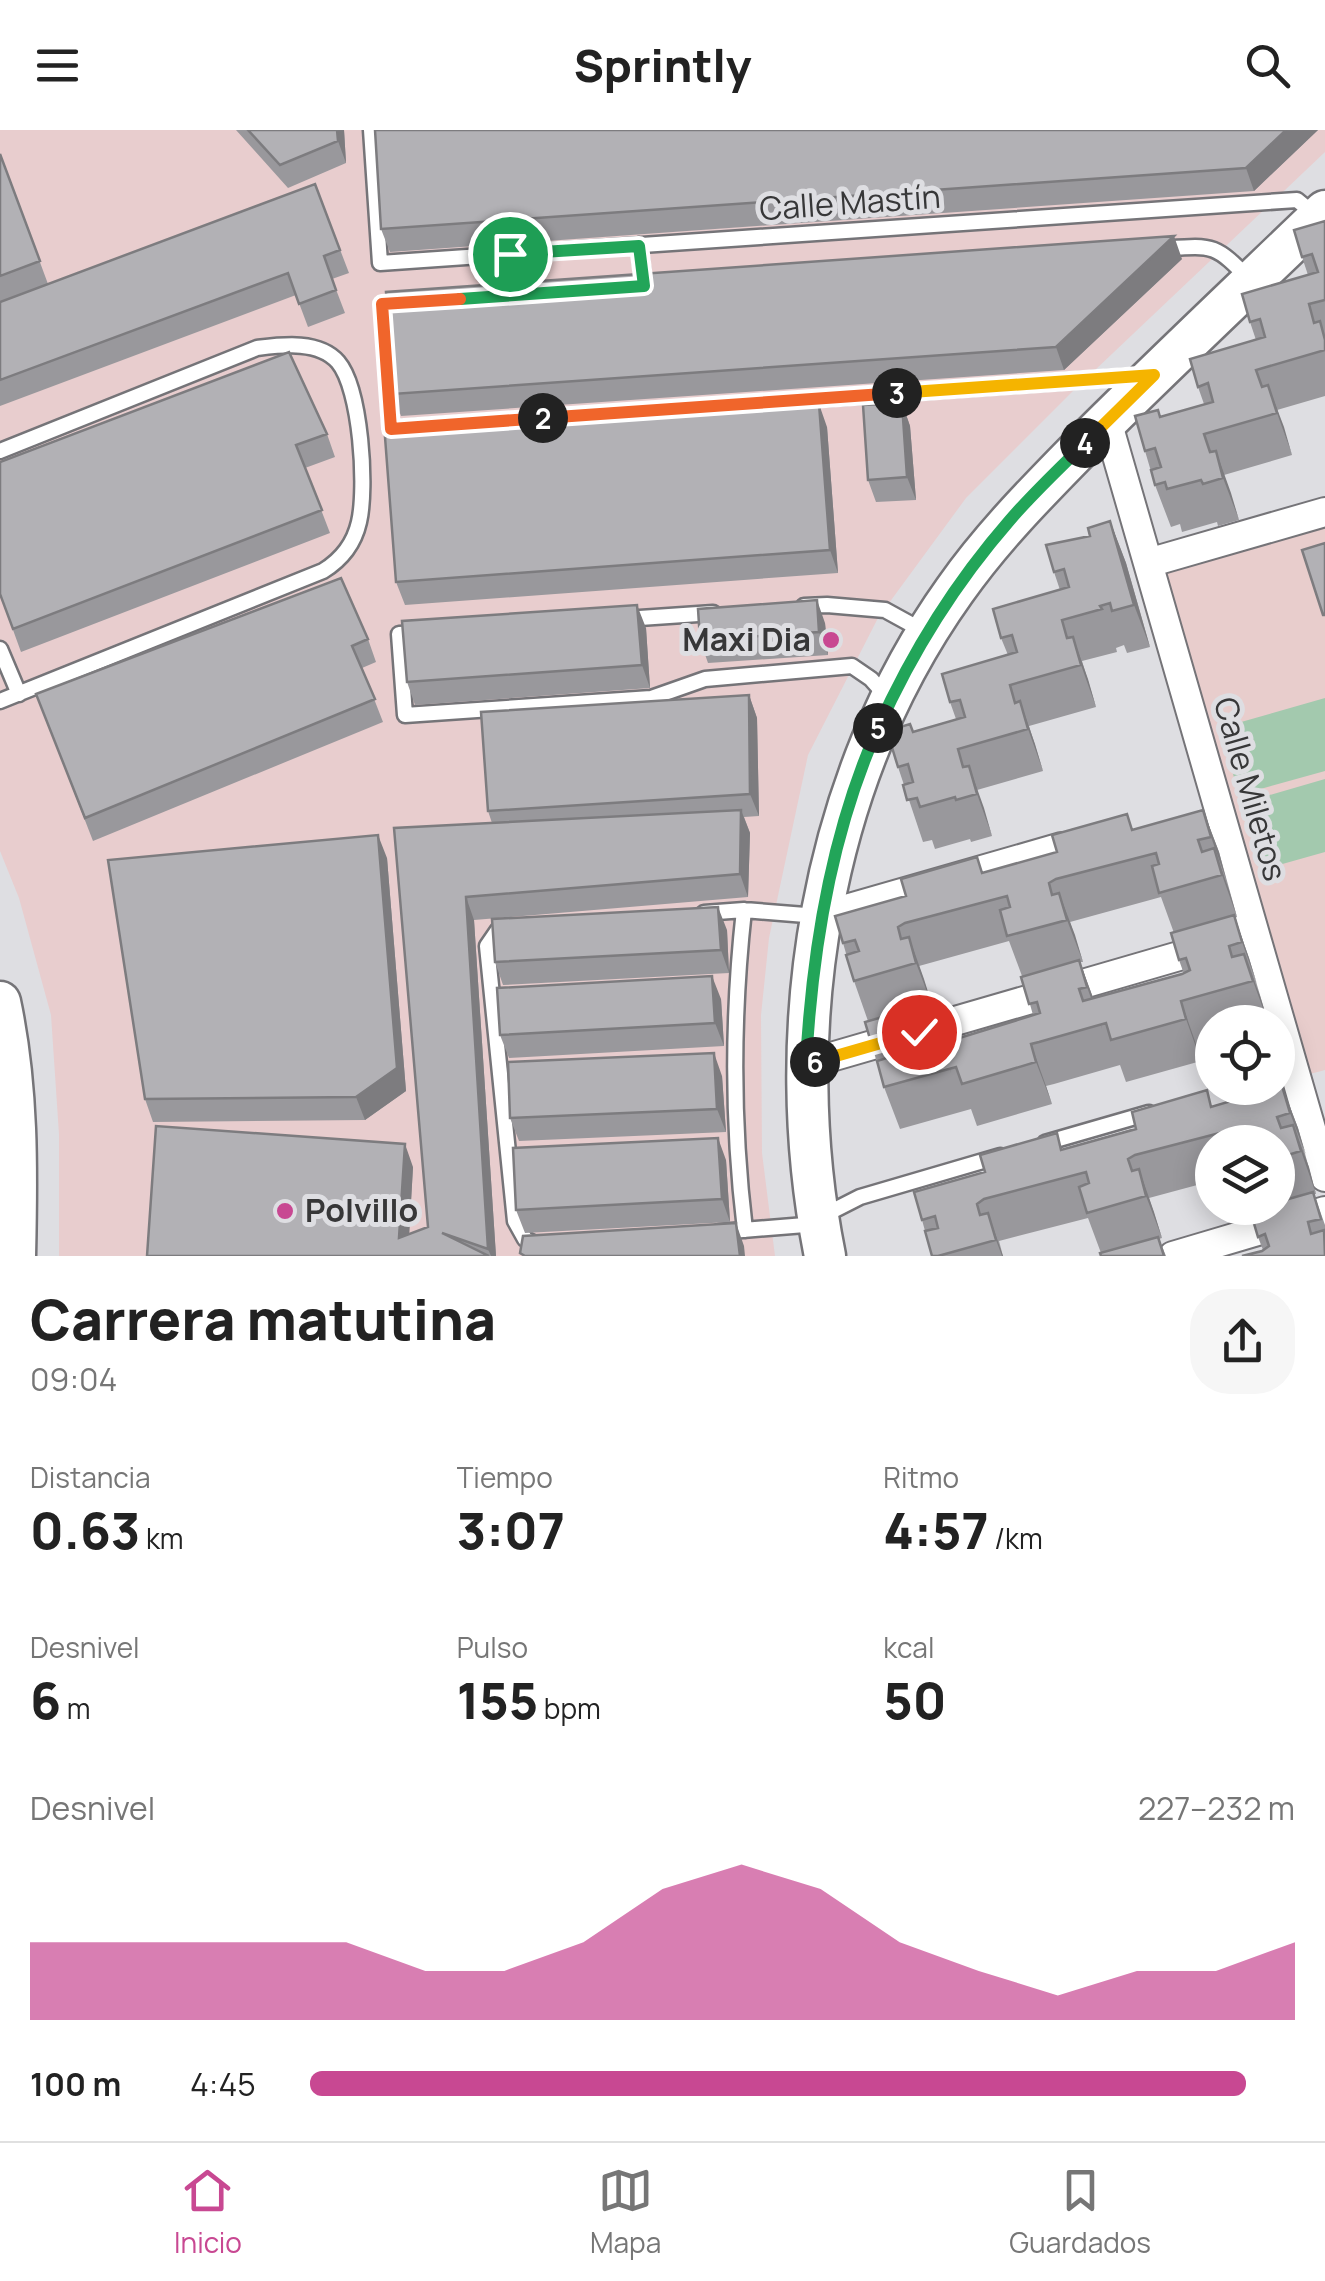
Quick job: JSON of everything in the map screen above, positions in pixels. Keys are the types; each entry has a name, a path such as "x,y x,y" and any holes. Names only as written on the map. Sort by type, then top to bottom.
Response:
{"street":[{"path":"821,1237 809,1149 806,1064 810,1005 822,916 844,820 867,752 890,701 954,590 1010,519 1322,214"},
{"name":"Calle Miletos","path":"1108,421 1255,934 1315,1106 1325,1177"},
{"path":"1148,563 1325,512"},
{"path":"822,916 1062,847"},
{"path":"806,1064 1255,934"},
{"path":"0,1002 12,1054 15,1256"},
{"path":"1174,1256 1325,1212"}],"lane":[{"name":"Calle Mastín","path":"371,130 380,263 1297,200 1322,214"},
{"path":"639,246 644,286"},
{"path":"1148,250 1206,246 1222,251 1252,282"},
{"path":"625,287 663,284"},
{"path":"420,302 382,304 391,429 1154,375"},
{"path":"0,451 257,348 292,344 320,351 338,362 350,386 360,436 363,488 358,525 341,560 300,583 0,701"},
{"path":"788,607 827,605 885,610 927,633"},
{"path":"613,620 730,612"},
{"path":"438,632 400,634 405,715 651,698 705,680 852,666 871,679 890,701"},
{"path":"0,649 19,694"},
{"path":"691,914 744,910 822,916"},
{"path":"744,910 734,1061 737,1161 745,1230"},
{"path":"518,928 498,930 487,946 515,1221 525,1239 547,1247"},
{"path":"1025,1149 1171,1106"},
{"path":"706,1234 805,1225 821,1237 860,1197 1006,1154"}],"shaded area":[{"path":"0,130 1325,130 1325,152 966,498 878,618 808,755 769,938 761,1015 762,1153 775,1256 59,1256 59,1134 51,1015 19,898 0,851"},
{"path":"1325,526 1325,1070 1310,1074 1295,1022 1295,1005 1290,1005 1165,571"}],"green space":[{"path":"1325,698 1325,771 1239,795 1220,728"},
{"path":"1325,779 1325,852 1261,870 1242,803"}],"building":[{"path":"248,130 337,130 338,141 280,165"},
{"path":"375,130 1286,130 1246,168 381,229"},
{"path":"0,154 40,261 0,276"},
{"path":"315,184 340,250 324,256 336,290 299,304 288,273 0,380 0,302"},
{"path":"1325,221 1325,300 1309,304 1314,323 1320,321 1325,350 1256,370 1262,387 1268,385 1277,413 1204,434 1210,452 1216,451 1223,478 1167,489 1165,482 1155,485 1151,470 1161,467 1155,448 1145,451 1135,416 1158,410 1160,417 1213,402 1208,383 1198,387 1190,359 1265,337 1260,319 1250,322 1242,294 1318,272 1312,254 1302,257 1294,230"},
{"path":"1174,236 1056,347 393,394 386,292"},
{"path":"289,352 327,434 296,445 322,510 13,629 0,594 0,462"},
{"path":"902,403 907,477 868,480 863,405"},
{"path":"819,404 830,550 396,582 385,437"},
{"path":"1110,521 1134,605 1112,611 1110,603 1062,620 1067,638 1073,637 1081,665 1010,685 1015,703 1020,701 1028,729 958,749 963,767 969,766 977,794 920,807 917,798 907,800 903,785 913,782 908,764 898,767 887,731 910,724 913,732 965,717 960,700 950,702 942,674 1017,652 1012,635 1001,638 993,609 1069,587 1064,569 1054,572 1046,545 1090,536 1088,528"},
{"path":"1325,543 1325,615 1323,615 1302,550"},
{"path":"341,578 368,639 352,646 375,699 85,818 36,694"},
{"path":"817,600 819,632 700,640 698,609"},
{"path":"637,605 642,665 407,682 402,621"},
{"path":"749,695 750,794 488,811 481,712"},
{"path":"741,810 740,874 466,897 488,1249 442,1233 489,1256 147,1256 156,1126 405,1144 399,1238 428,1227 394,828"},
{"path":"1203,810 1211,837 1198,840 1202,852 1214,848 1222,875 1159,893 1152,866 1159,864 1156,853 1056,879 1049,883 1052,895 1059,893 1067,920 1007,936 1000,910 1010,907 1007,896 905,923 898,927 901,939 909,937 916,963 854,981 846,955 859,951 855,940 843,943 835,916 906,896 901,879 977,857 982,873 1057,852 1052,835 1127,814 1132,830"},
{"path":"378,835 397,1068 356,1097 145,1099 108,860"},
{"path":"718,907 721,950 495,962 492,919"},
{"path":"1234,915 1242,942 1229,946 1232,957 1244,954 1253,981 1181,1001 1186,1019 1111,1040 1106,1023 1031,1044 1036,1062 962,1084 956,1067 884,1087 877,1061 890,1057 886,1045 873,1049 865,1022 928,1004 936,1031 928,1033 932,1045 940,1044 1040,1013 1037,1002 1029,1004 1021,977 1079,960 1087,987 1079,989 1083,1001 1182,974 1190,970 1186,958 1179,960 1171,933"},
{"path":"712,976 715,1023 500,1035 497,988"},
{"path":"714,1053 717,1109 510,1118 508,1062"},
{"path":"1195,1094 1195,1105 1288,1105 1290,1113 1277,1117 1280,1125 1195,1125 1195,1139 1128,1159 1132,1171 1139,1169 1146,1196 1087,1213 1079,1187 1089,1183 1086,1172 984,1199 977,1204 980,1215 988,1213 996,1240 932,1256 925,1231 938,1228 935,1216 922,1220 914,1192 985,1172 980,1155 1057,1133 1061,1150 1136,1129 1132,1112"},
{"path":"1295,1132 1301,1151 1295,1153"},
{"path":"718,1138 722,1199 516,1210 513,1148"},
{"path":"1313,1192 1321,1219 1308,1222 1311,1234 1324,1230 1325,1256 1242,1256 1269,1246 1265,1234 1258,1237 1254,1225 1295,1225 1295,1197"},
{"path":"736,1223 740,1256 520,1253 523,1236"},
{"path":"1158,1237 1164,1256 1100,1253"}],"place":[{"name":"Maxi Dia","path":"831,640"},
{"name":"Polvillo","path":"285,1211"}],"route":[{"path":"510,254 639,246 644,286 382,304 391,429 1154,375 1010,519 954,590 906,669 867,752 844,820 822,916 806,1064 919,1032"}]}
